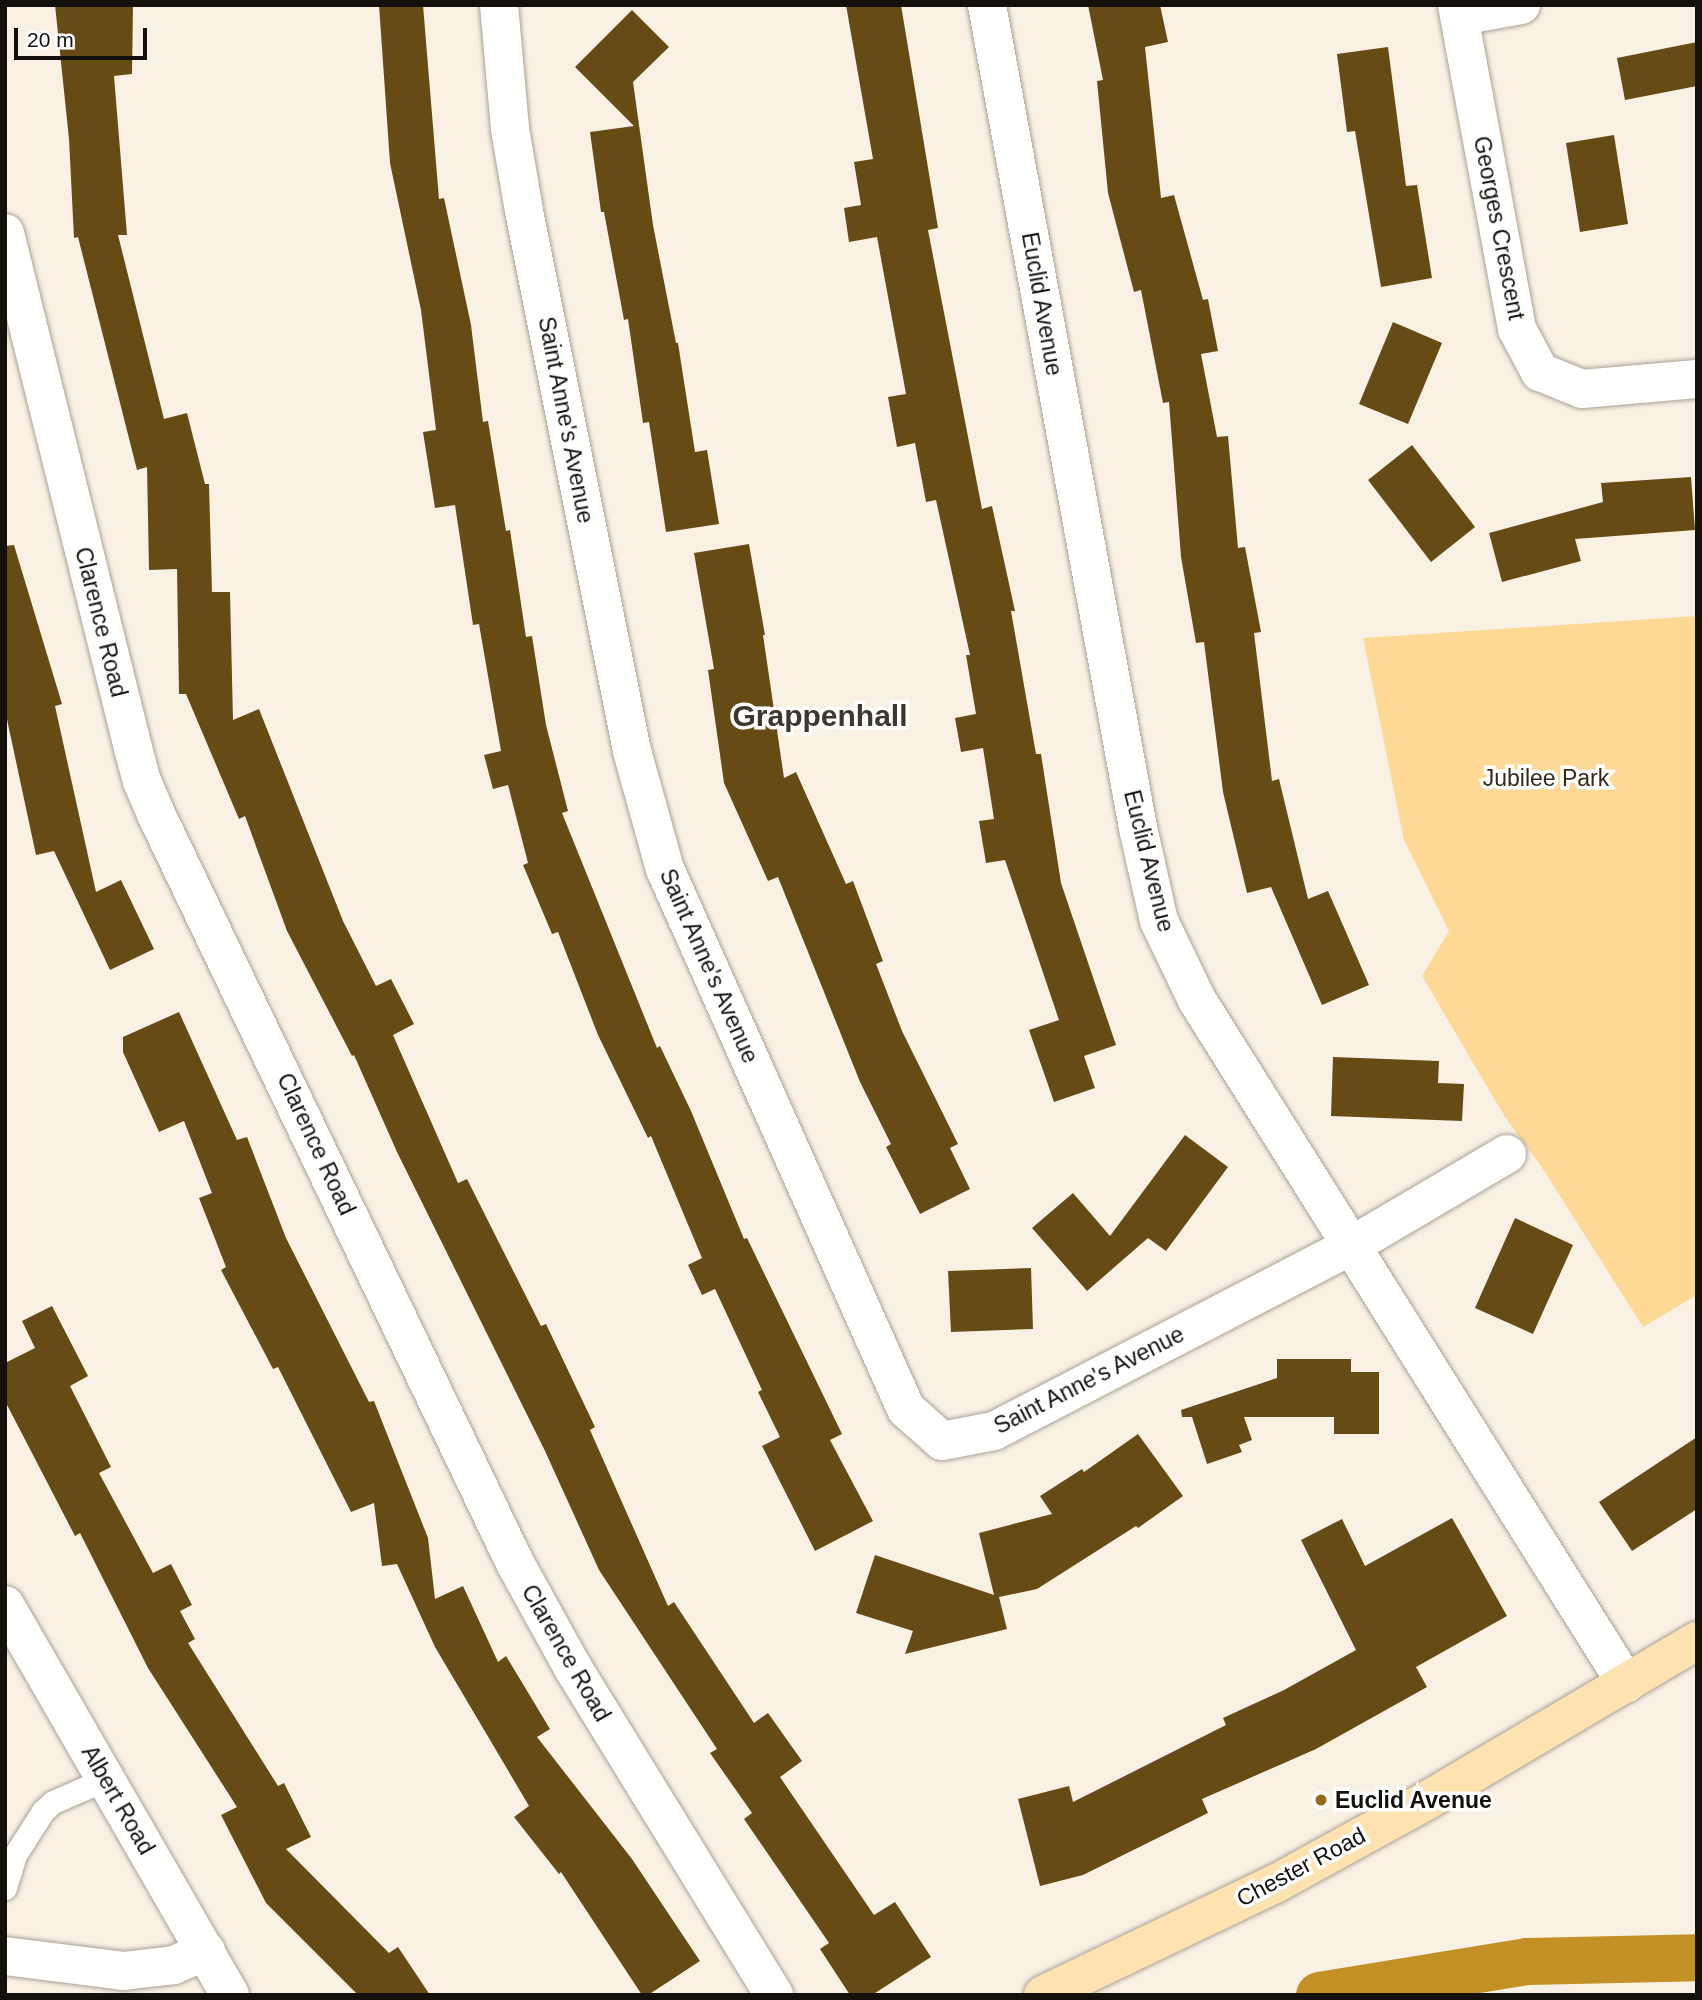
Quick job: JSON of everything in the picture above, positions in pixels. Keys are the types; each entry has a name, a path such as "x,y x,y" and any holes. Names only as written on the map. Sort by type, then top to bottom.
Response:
{"main road":[{"name":"Chester Road","path":"1043,1995 1275,1884 1426,1801 1697,1641"}],"street":[{"name":"Saint Anne's Avenue","path":"499,5 510,129 524,211 632,751 665,869 906,1409 942,1441 994,1431 1350,1246"},
{"name":"Euclid Avenue","path":"987,5 1135,814 1159,920 1197,999 1626,1683"},
{"path":"1458,11 1521,5"},
{"name":"Georges Crescent","path":"1458,11 1517,329 1540,372 1582,390 1697,379"},
{"name":"Clarence Road","path":"5,233 133,748 156,814 515,1563 573,1668 774,1995"},
{"path":"1350,1246 1507,1154"},
{"name":"Albert Road","path":"5,1605 230,1995"},
{"path":"5,1956 123,1971 174,1965 206,1951"}],"lane":[{"path":"5,1888 15,1855 43,1811 61,1798 106,1779"}],"green space":[{"name":"Jubilee Park","path":"1697,616 1697,1295 1643,1327 1543,1169 1505,1117 1422,976 1449,931 1404,840 1363,638"}],"building":[{"path":"55,5 133,5 132,74 114,76 127,235 118,235 164,419 187,413 205,484 209,484 212,592 230,592 233,720 259,709 343,921 376,986 391,979 414,1024 393,1035 458,1183 467,1179 541,1326 546,1324 595,1427 590,1430 668,1606 674,1602 754,1723 768,1713 802,1761 780,1777 874,1915 895,1902 931,1957 872,1995 850,1995 820,1949 829,1943 744,1819 752,1813 710,1753 717,1749 599,1570 545,1451 397,1152 354,1055 352,1056 287,931 245,816 239,819 186,694 179,694 177,569 149,570 147,467 137,470 78,237 74,238 69,139"},
{"path":"379,5 423,5 439,199 444,198 471,325 483,422 488,421 506,531 510,530 526,637 532,636 546,725 568,811 562,813 657,1048 660,1046 691,1111 744,1239 747,1238 842,1434 830,1440 873,1521 815,1551 762,1446 780,1437 758,1392 762,1390 715,1289 702,1295 688,1265 702,1258 651,1136 648,1138 598,1035 558,932 552,934 523,865 528,863 508,785 493,789 484,755 501,751 479,624 473,625 455,505 435,508 423,432 436,430 421,310 390,163"},
{"path":"846,5 901,5 938,228 928,230 982,509 992,506 1015,611 1011,611 1036,754 1041,754 1061,883 1116,1045 1084,1056 1095,1088 1054,1102 1029,1030 1059,1020 1005,860 986,863 979,821 994,819 983,748 961,752 955,718 976,714 966,655 970,655 936,500 926,502 915,443 897,447 888,397 906,394 877,237 849,242 844,208 861,205 854,162 873,159"},
{"path":"1088,5 1160,5 1168,42 1145,47 1161,198 1174,195 1203,300 1208,299 1218,351 1201,354 1217,437 1228,436 1238,548 1245,547 1261,632 1254,633 1272,781 1279,779 1308,899 1328,891 1369,985 1322,1005 1271,887 1247,893 1223,792 1204,642 1196,643 1181,557 1169,402 1163,403 1141,290 1134,292 1108,193 1097,81 1103,80"},
{"path":"632,10 669,47 633,82 653,225 678,343 695,452 707,450 719,524 666,532 649,422 643,423 628,319 624,320 604,212 601,212 590,132 634,126 575,67"},
{"path":"1697,42 1697,86 1625,100 1617,58"},
{"path":"1388,47 1406,186 1417,185 1432,278 1381,287 1355,131 1347,132 1337,54"},
{"path":"1614,135 1628,224 1580,232 1566,143"},
{"path":"1393,322 1442,343 1408,424 1359,404"},
{"path":"1412,445 1475,527 1431,562 1368,480"},
{"path":"1691,477 1695,530 1575,539 1581,561 1502,582 1489,533 1603,502 1601,483"},
{"path":"749,544 765,635 784,778 796,772 846,884 853,881 883,961 876,964 902,1031 958,1144 950,1148 970,1189 920,1214 886,1147 891,1144 860,1082 778,877 768,881 724,783 708,670 714,669 694,553"},
{"path":"14,545 62,704 55,706 96,892 121,880 154,949 110,970 54,851 36,855 5,710 5,546"},
{"path":"179,1012 237,1140 247,1137 286,1238 369,1402 374,1401 428,1538 435,1599 463,1586 498,1662 506,1656 550,1729 537,1737 632,1859 700,1961 648,1995 642,1995 561,1872 559,1874 514,1817 529,1806 435,1647 397,1564 382,1566 374,1503 351,1512 278,1367 273,1369 221,1270 226,1267 199,1198 212,1193 184,1121 159,1132 123,1052 123,1037"},
{"path":"1333,1057 1439,1061 1438,1083 1464,1084 1462,1121 1331,1116"},
{"path":"1185,1135 1228,1167 1166,1251 1148,1238 1087,1291 1032,1228 1073,1193 1110,1236"},
{"path":"1515,1218 1573,1245 1533,1334 1475,1308"},
{"path":"1031,1268 1033,1329 951,1332 948,1271"},
{"path":"52,1306 88,1376 70,1386 111,1467 99,1473 153,1573 171,1564 192,1605 180,1611 195,1639 188,1643 278,1786 284,1783 311,1837 286,1849 389,1953 398,1947 430,1995 358,1995 266,1903 221,1815 237,1807 148,1668 80,1533 75,1536 5,1401 5,1363 35,1348 22,1321"},
{"path":"1277,1359 1351,1359 1351,1372 1379,1372 1379,1434 1334,1434 1334,1417 1244,1417 1252,1440 1239,1445 1242,1452 1207,1464 1192,1417 1182,1417 1181,1410 1277,1378"},
{"path":"1138,1434 1183,1496 1138,1528 1136,1526 1037,1589 999,1597 1007,1629 905,1654 913,1631 856,1613 875,1555 994,1595 979,1533 1052,1514 1040,1496 1082,1469 1084,1472"},
{"path":"1697,1437 1697,1509 1632,1551 1599,1502"},
{"path":"1452,1518 1507,1616 1416,1667 1427,1687 1316,1749 1202,1799 1208,1813 1083,1875 1040,1886 1018,1799 1069,1786 1073,1802 1226,1725 1223,1718 1284,1690 1356,1650 1301,1540 1342,1519 1365,1566"}],"waterway":[{"path":"1319,1995 1527,1961 1697,1957"}],"place":[{"name":"Euclid Avenue","path":"1321,1800"}],"district":[{"name":"Grappenhall","path":"820,716"}]}
